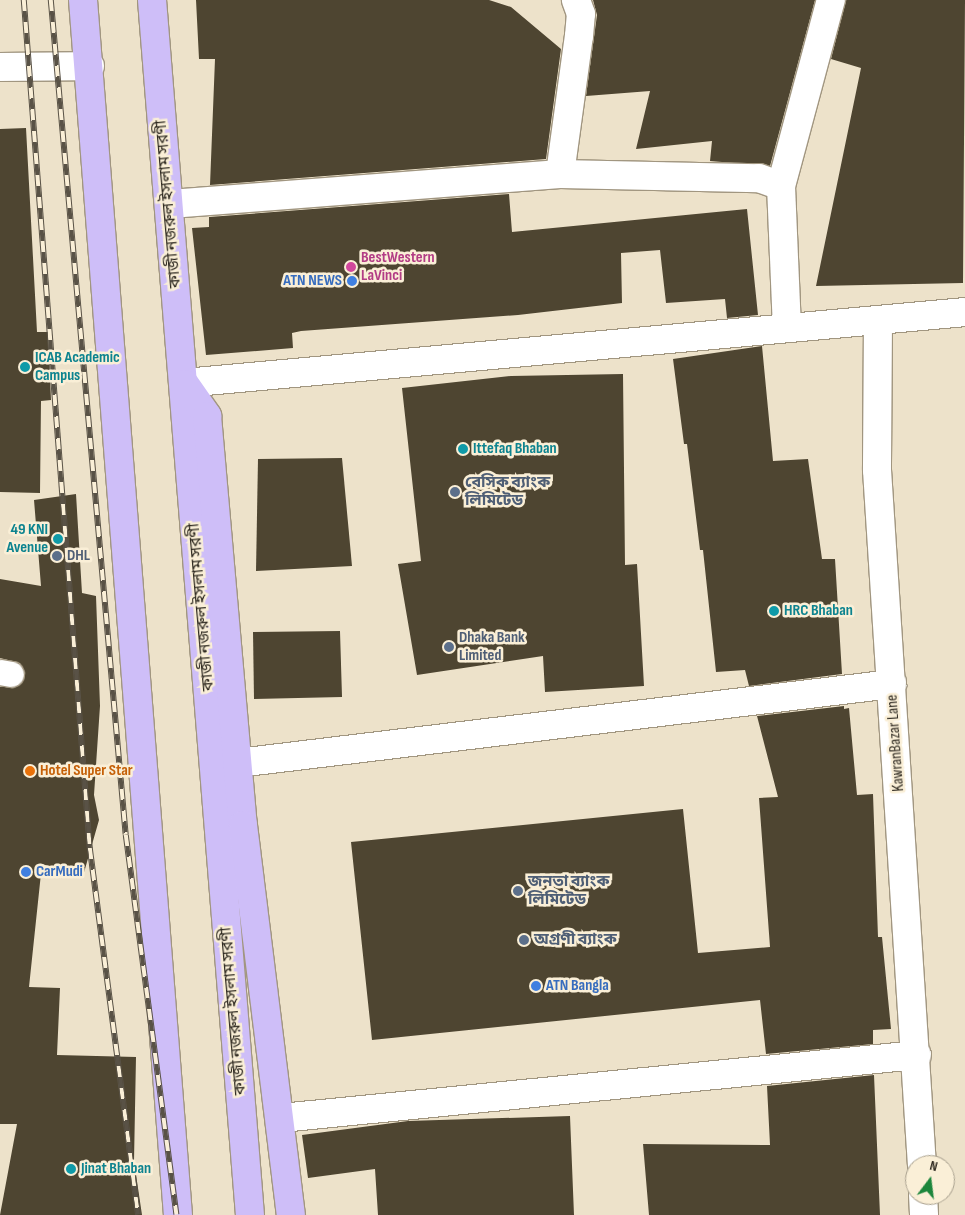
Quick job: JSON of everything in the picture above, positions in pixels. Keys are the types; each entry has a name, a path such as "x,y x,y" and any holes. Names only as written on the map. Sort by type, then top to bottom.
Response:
{"highway":[{"path":"83,0 90,66 178,1215"},
{"name":"কাজী নজরুল ইসলাম সরণী","path":"152,0 170,204 250,1215"},
{"path":"184,383 206,416 243,825 291,1215"}],"street":[{"path":"560,174 580,29 581,14 576,0"},
{"path":"786,327 781,186 831,0"},
{"path":"0,68 90,66"},
{"path":"170,204 560,174 759,178 781,186"},
{"path":"184,383 965,312"},
{"name":"KawranBazar Lane","path":"878,320 877,470 917,1055 922,1155"},
{"path":"238,763 892,684"},
{"path":"280,1118 917,1055"}],"building":[{"path":"196,0 489,0 511,7 561,49 546,159 210,185 215,59 199,59"},
{"path":"593,0 815,0 770,166 710,161 712,141 636,149 650,91 586,96 597,15"},
{"path":"846,0 965,0 963,283 816,286 861,68 831,59"},
{"path":"26,128 37,332 48,332 51,400 41,401 40,493 0,492 0,129"},
{"path":"509,194 512,232 747,209 758,315 727,318 725,299 666,303 660,250 621,253 622,303 518,315 301,331 292,333 293,348 206,355 192,228 209,227 209,217"},
{"path":"762,346 773,461 808,459 822,559 835,559 842,674 749,686 745,670 716,672 703,550 700,550 687,444 684,444 673,359"},
{"path":"623,374 625,565 637,564 644,686 545,692 543,656 417,675 398,564 421,561 402,388 511,376"},
{"path":"342,458 352,566 256,571 258,459"},
{"path":"76,494 82,593 96,596 100,706 94,795 99,820 83,876 42,864 29,987 60,988 57,1055 136,1057 134,1161 142,1215 0,1215 17,1124 0,1124 0,687 16,687 25,676 20,663 0,658 0,579 41,586 34,500"},
{"path":"340,631 342,697 254,699 253,632"},
{"path":"844,706 844,709 849,708 857,795 873,794 878,937 882,937 891,1029 873,1030 873,1044 766,1054 760,1000 372,1040 351,842 683,809 698,953 770,947 759,798 778,797 757,716"},
{"path":"874,1075 880,1215 649,1215 643,1144 770,1145 767,1086"},
{"path":"570,1116 574,1215 378,1215 375,1169 308,1178 302,1135 408,1121"}],"railway":[{"path":"24,0 90,848 138,1215"},
{"path":"51,0 126,835 177,1215"}],"place":[{"name":"BestWestern LaVinci","path":"351,267"},
{"name":"ATN NEWS","path":"352,281"},
{"name":"ICAB Academic Campus","path":"25,367"},
{"name":"Ittefaq Bhaban","path":"463,449"},
{"name":"বেসিক ব্যাংক লিমিটেড","path":"455,492"},
{"name":"49 KNI Avenue","path":"58,539"},
{"name":"DHL","path":"57,556"},
{"name":"HRC Bhaban","path":"774,611"},
{"name":"Dhaka Bank Limited","path":"449,647"},
{"name":"Hotel Super Star","path":"30,771"},
{"name":"CarMudi","path":"26,872"},
{"name":"জনতা ব্যাংক লিমিটেড","path":"518,891"},
{"name":"অগ্রণী ব্যাংক","path":"524,940"},
{"name":"ATN Bangla","path":"536,986"},
{"name":"Jinat Bhaban","path":"71,1169"}]}
